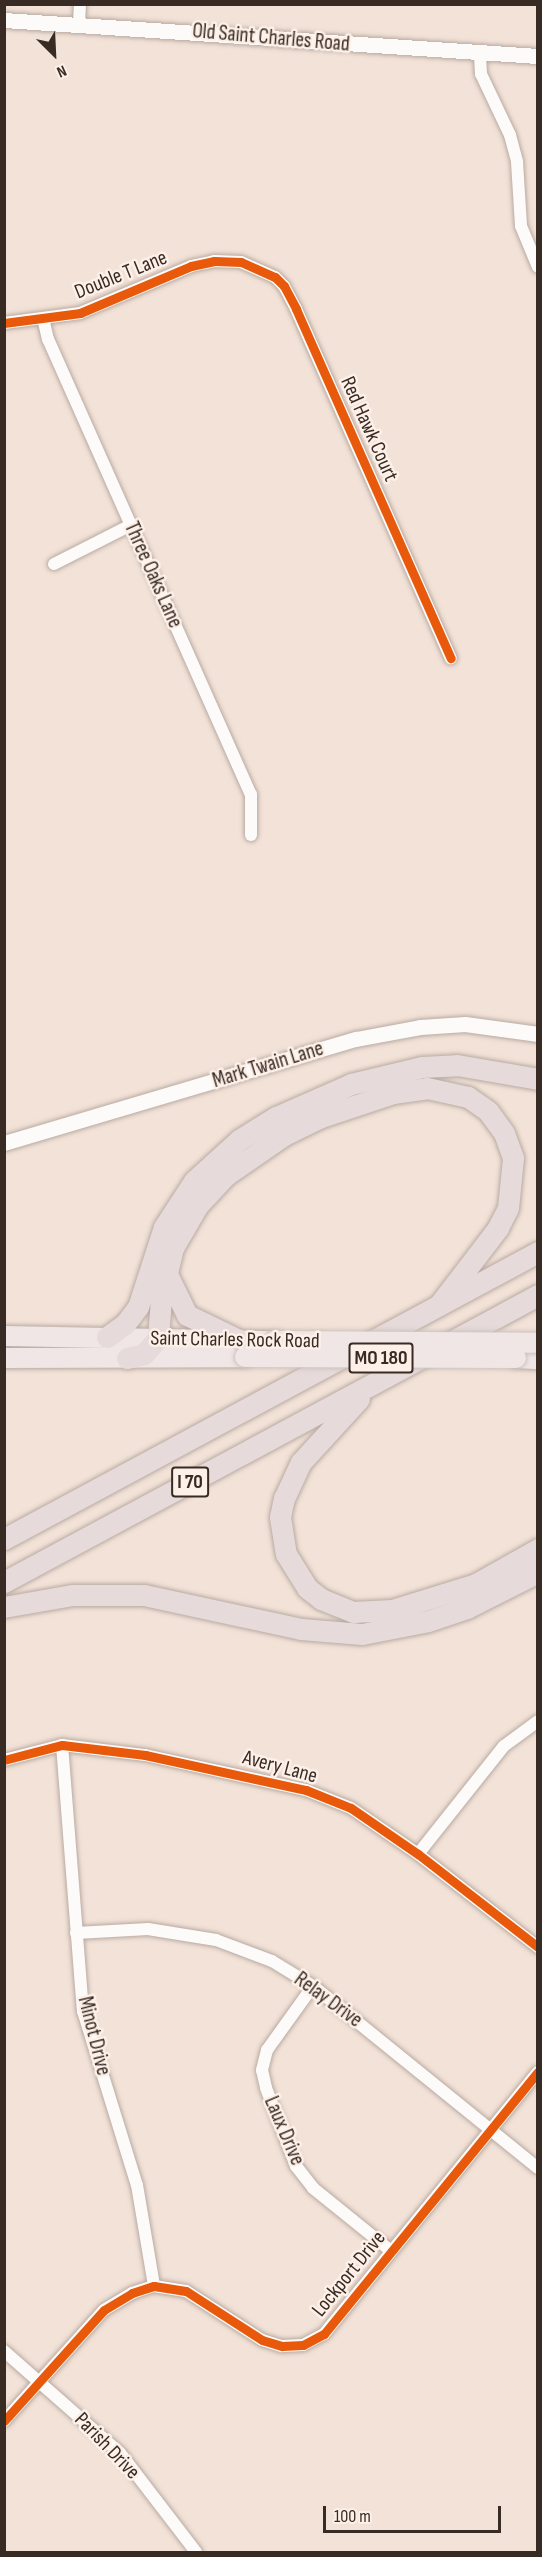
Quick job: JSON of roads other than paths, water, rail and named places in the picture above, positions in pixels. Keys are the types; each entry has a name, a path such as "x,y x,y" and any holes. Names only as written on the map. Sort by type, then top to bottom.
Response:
{"highway":[{"path":"106,1337 133,1315 145,1290 164,1227 194,1181 239,1140 276,1117 351,1084 422,1067 457,1065 537,1079"},
{"path":"155,1346 166,1272 179,1237 198,1205 226,1175 254,1154 302,1126 357,1103 428,1088 450,1090 468,1096 488,1111 504,1133 513,1158 513,1185 508,1208 498,1228 439,1305"},
{"name":"I 70","path":"4,1539 537,1252"},
{"path":"166,1272 173,1293 187,1315 242,1348"},
{"path":"145,1290 155,1346"},
{"name":"I 70","path":"4,1582 537,1295"},
{"path":"127,1358 155,1346"},
{"path":"375,1383 301,1462 284,1498 280,1517 286,1554 307,1588 321,1599 353,1612 392,1610 476,1584 537,1549"},
{"path":"4,1607 73,1595 144,1595 301,1629 362,1634 429,1621 467,1608 537,1572"}],"main road":[{"name":"Saint Charles Rock Road","path":"4,1336 106,1337 155,1346 537,1359"},
{"name":"Saint Charles Rock Road","path":"242,1348 275,1341 537,1343"},
{"name":"Saint Charles Rock Road","path":"4,1358 127,1358"}],"street":[{"path":"79,23 80,4"},
{"name":"Old Saint Charles Road","path":"4,20 79,23 480,55 537,56"},
{"path":"480,55 481,74 510,135 517,162 521,226 537,267"},
{"name":"Double T Lane","path":"4,323 80,313 191,266 214,261"},
{"name":"Red Hawk Court","path":"214,261 241,262 284,286 451,658"},
{"name":"Three Oaks Lane","path":"43,318 48,339 251,794 251,835"},
{"path":"54,564 131,525"},
{"name":"Mark Twain Lane","path":"4,1143 356,1039 420,1026 465,1024 537,1034"},
{"path":"418,1854 504,1746 537,1721"},
{"name":"Avery Lane","path":"4,1760 62,1745 146,1755 306,1790 351,1808 418,1854 537,1947"},
{"name":"Minot Drive","path":"62,1745 83,2011 137,2185 154,2286"},
{"name":"Relay Drive","path":"76,1933 148,1929 216,1940 272,1961 313,1986 537,2168"},
{"name":"Laux Drive","path":"313,1986 267,2050 262,2070 266,2088 296,2166 313,2188 391,2251"},
{"name":"Lockport Drive","path":"4,2421 104,2310 132,2293 154,2286 186,2291 261,2340 282,2346 303,2345 324,2334 537,2072"},
{"name":"Parish Drive","path":"4,2351 120,2453 196,2553"}]}
